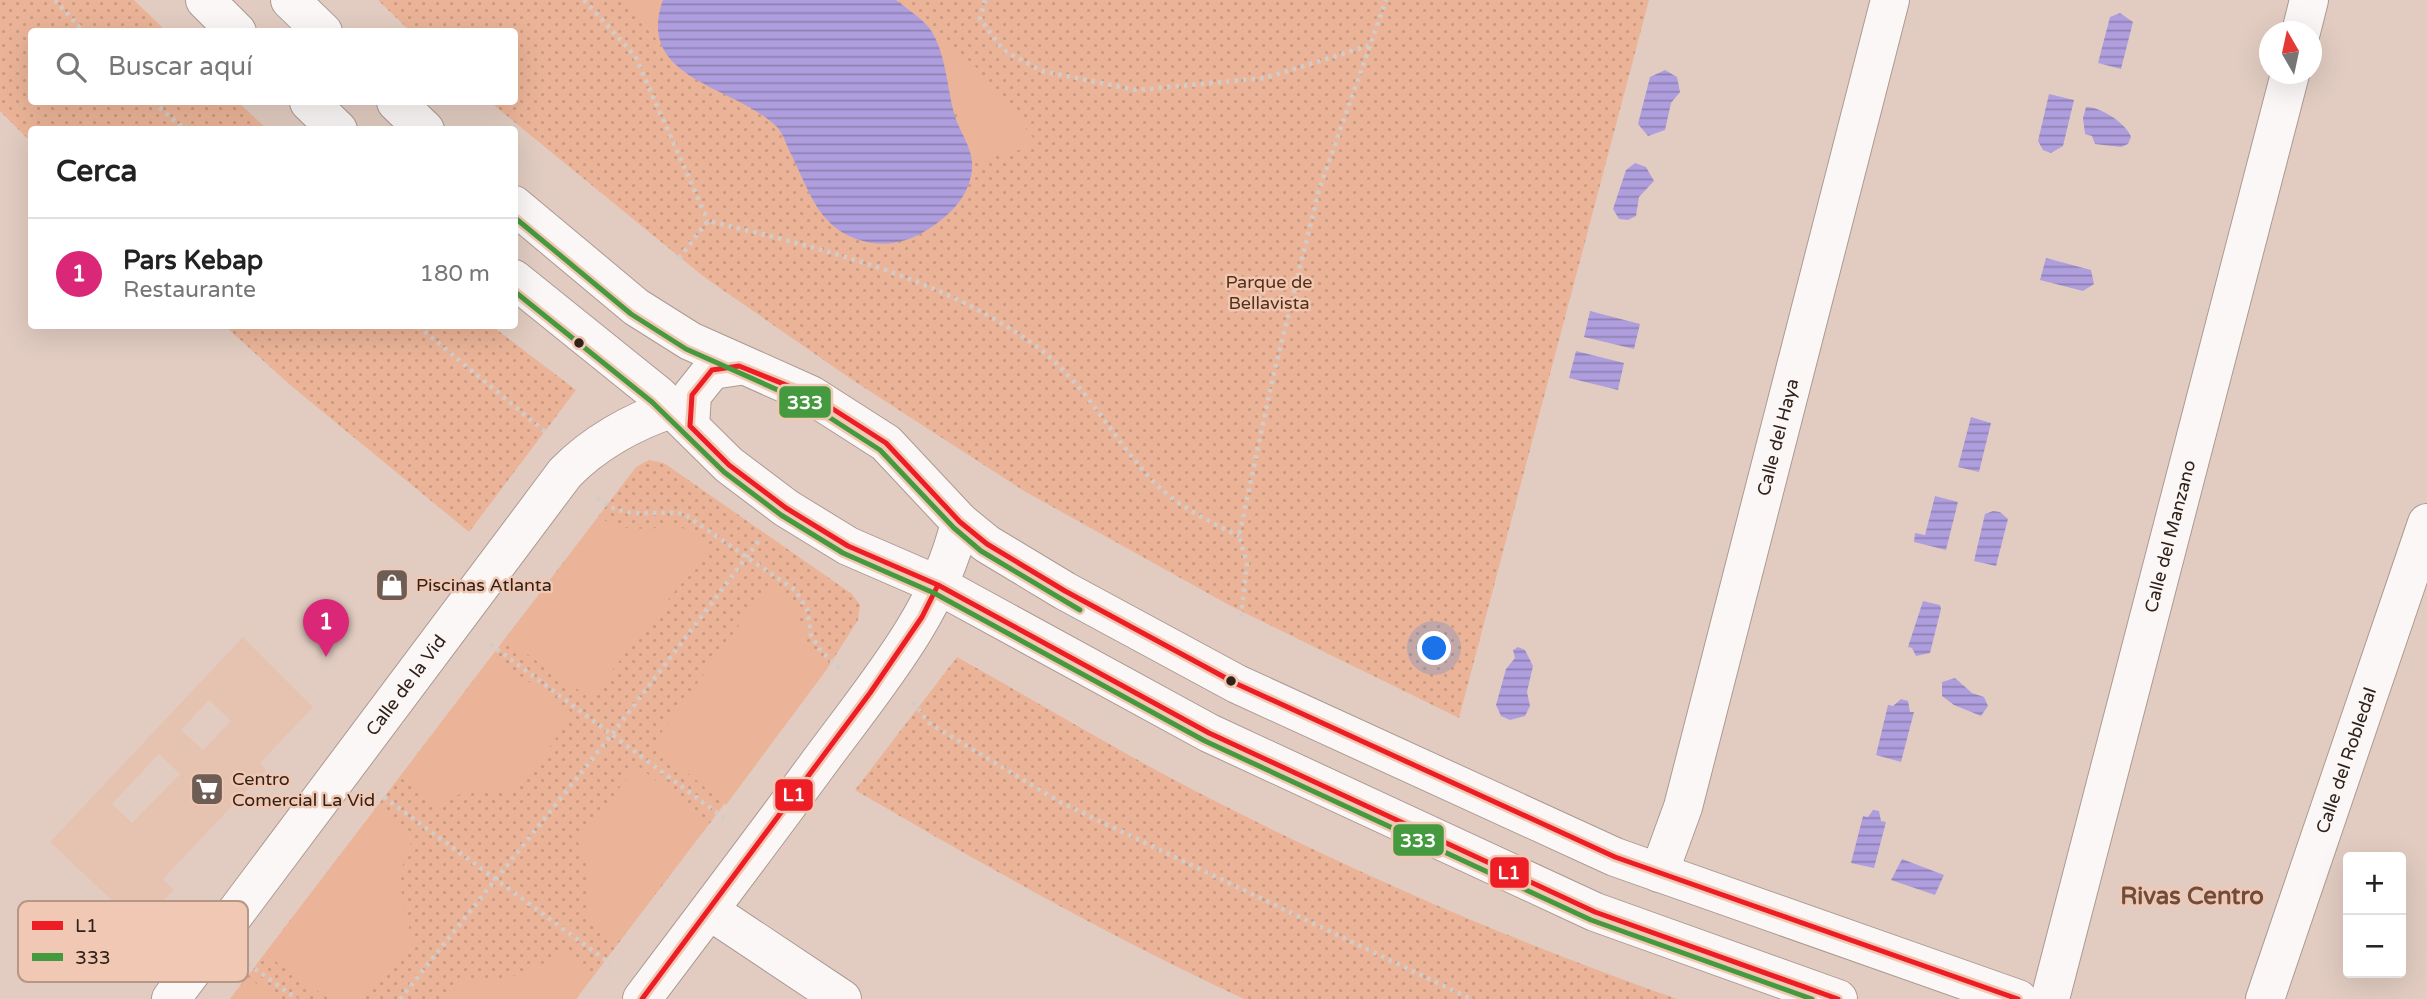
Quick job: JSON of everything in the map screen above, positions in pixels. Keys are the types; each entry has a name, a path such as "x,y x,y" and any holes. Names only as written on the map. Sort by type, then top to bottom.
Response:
{"street":[{"path":"205,0 233,28"},
{"path":"290,0 319,28"},
{"name":"Calle del Haya","path":"1659,873 1683,807 1890,0"},
{"path":"2304,21 2309,0"},
{"name":"Calle del Manzano","path":"2050,999 2287,84"},
{"path":"312,105 334,126"},
{"path":"399,105 421,126"},
{"path":"518,208 636,307 690,341 740,366 811,395 886,443 960,522 987,544 1065,591 1237,684 1615,857 2018,999"},
{"path":"518,282 681,417 729,465 786,508 848,546 938,585 1209,733 1595,912 1838,999"},
{"path":"681,417 692,395 712,370 740,366"},
{"name":"Calle de la Vid","path":"244,901 565,473 579,458 647,416 681,417"},
{"path":"642,999 870,693 922,617 952,555 960,522"},
{"name":"Calle del Robledal","path":"2265,999 2427,523"},
{"path":"709,911 842,999"},
{"name":"Calle de la Vid","path":"171,999 184,982"}],"path":[{"path":"55,0 80,28"},
{"path":"584,0 635,56 663,125 708,221 870,266 955,298 1038,348 1096,404 1152,480 1197,516 1239,536"},
{"path":"985,0 980,19 1003,50 1042,71 1136,90 1265,78 1367,46"},
{"path":"1241,617 1247,563 1239,536 1319,190 1367,46 1386,0"},
{"path":"157,105 181,126"},
{"path":"679,258 708,221"},
{"path":"422,329 554,440"},
{"path":"593,495 617,510 638,515 665,511 684,514 795,590 807,609 811,635 821,651 845,673"},
{"path":"400,999 613,733 768,529"},
{"path":"490,645 613,733 724,818"},
{"path":"905,694 929,723 1060,802 1471,999"},
{"path":"376,792 611,964"},
{"path":"248,964 297,999"}],"shaded area":[{"path":"663,0 896,0 929,28 937,41 954,113 971,157 971,174 965,193 952,210 936,224 908,239 887,244 872,243 839,230 818,209 777,127 759,113 694,78 676,65 663,48 658,27"},
{"path":"2120,13 2133,22 2121,69 2098,63 2110,17"},
{"path":"1665,70 1677,77 1680,92 1671,103 1665,130 1648,136 1638,124 1650,77"},
{"path":"2049,94 2074,100 2063,146 2051,153 2043,150 2038,141"},
{"path":"2086,107 2098,109 2119,122 2131,137 2128,144 2121,147 2095,144 2092,136 2085,134 2083,118"},
{"path":"1635,163 1646,167 1654,181 1639,197 1636,216 1628,220 1619,219 1613,209 1626,170"},
{"path":"2046,258 2091,270 2094,284 2083,291 2040,280"},
{"path":"1590,311 1640,324 1634,349 1584,337"},
{"path":"1576,351 1624,363 1618,390 1569,378"},
{"path":"1971,417 1991,423 1979,472 1958,467"},
{"path":"1935,496 1958,502 1946,550 1914,542 1915,533 1925,535"},
{"path":"2000,512 2008,519 1996,566 1974,561 1985,514"},
{"path":"1923,601 1940,605 1941,609 1930,653 1916,656 1912,648 1908,647"},
{"name":"Centro Comercial La Vid","path":"243,637 313,707 260,763 266,770 163,879 174,890 163,901 113,901 50,842","holes":["209,700 231,721 203,750 181,730","159,754 180,774 132,823 112,804"]},
{"path":"1518,647 1525,650 1533,666 1527,692 1530,706 1525,716 1510,720 1501,716 1496,705 1506,669 1515,658 1513,650"},
{"path":"1955,678 1972,693 1984,697 1988,706 1981,716 1954,705 1942,696 1942,682"},
{"path":"1901,699 1908,701 1910,712 1914,712 1901,762 1876,755 1888,705 1893,706"},
{"path":"1873,810 1879,811 1881,821 1886,822 1874,868 1851,863 1863,816 1868,817"},
{"path":"1902,859 1944,875 1935,895 1891,880"}],"green space":[{"path":"0,0 134,0 163,28 28,28 28,105 241,105 264,126 28,126 28,139 0,111"},
{"name":"Parque de Bellavista","path":"378,0 1649,0 1459,718 1229,605 1024,491 854,381 704,277 494,105 518,105 518,28 407,28"},
{"path":"619,0 663,0 659,12 658,41"},
{"path":"931,30 975,66 1039,145 972,162"},
{"path":"228,329 496,329 576,390 469,532 289,384"},
{"path":"649,460 664,463 852,594 860,605 858,620 827,669 576,999 230,999 243,982 248,982 248,975 636,467"},
{"path":"598,518 624,528 650,529 671,525 689,530 711,546 590,698 505,639"},
{"path":"769,584 792,599 811,654 827,669 726,805 653,744"},
{"path":"492,656 574,714 516,792 494,789 475,791 437,805 400,777"},
{"path":"957,657 1179,782 1325,855 1499,931 1677,999 1244,999 1096,925 855,790"},
{"path":"637,765 709,824 616,944 586,921 590,881 578,842"},
{"path":"376,808 415,835 404,862 401,887 413,940 359,999 329,999 265,954"},
{"path":"560,950 592,977 576,999 447,999 459,980 513,976 537,967"},
{"path":"248,977 276,999 230,999 244,982 248,982"}],"transit line":[{"name":"333","path":"518,220 631,314 686,349 807,403 880,450 954,528 981,551 1080,610"},
{"name":"333","path":"518,294 652,402 724,472 781,515 843,553 934,593 1205,741 1591,920 1812,999"},
{"name":"L1","path":"1838,999 1595,912 1209,733 938,585 848,546 786,508 729,465 690,426 692,395 712,370 739,366 811,395 886,443 960,522 987,544 1065,591 1237,684 1615,857 2018,999"},
{"name":"L1","path":"642,999 870,693 922,617 938,585"}],"place":[{"name":"Piscinas Atlanta","path":"392,585"},
{"name":"Pars Kebap","path":"326,657"},
{"name":"Centro Comercial La Vid","path":"207,789"}],"district":[{"name":"Rivas Centro","path":"2192,896"}]}
